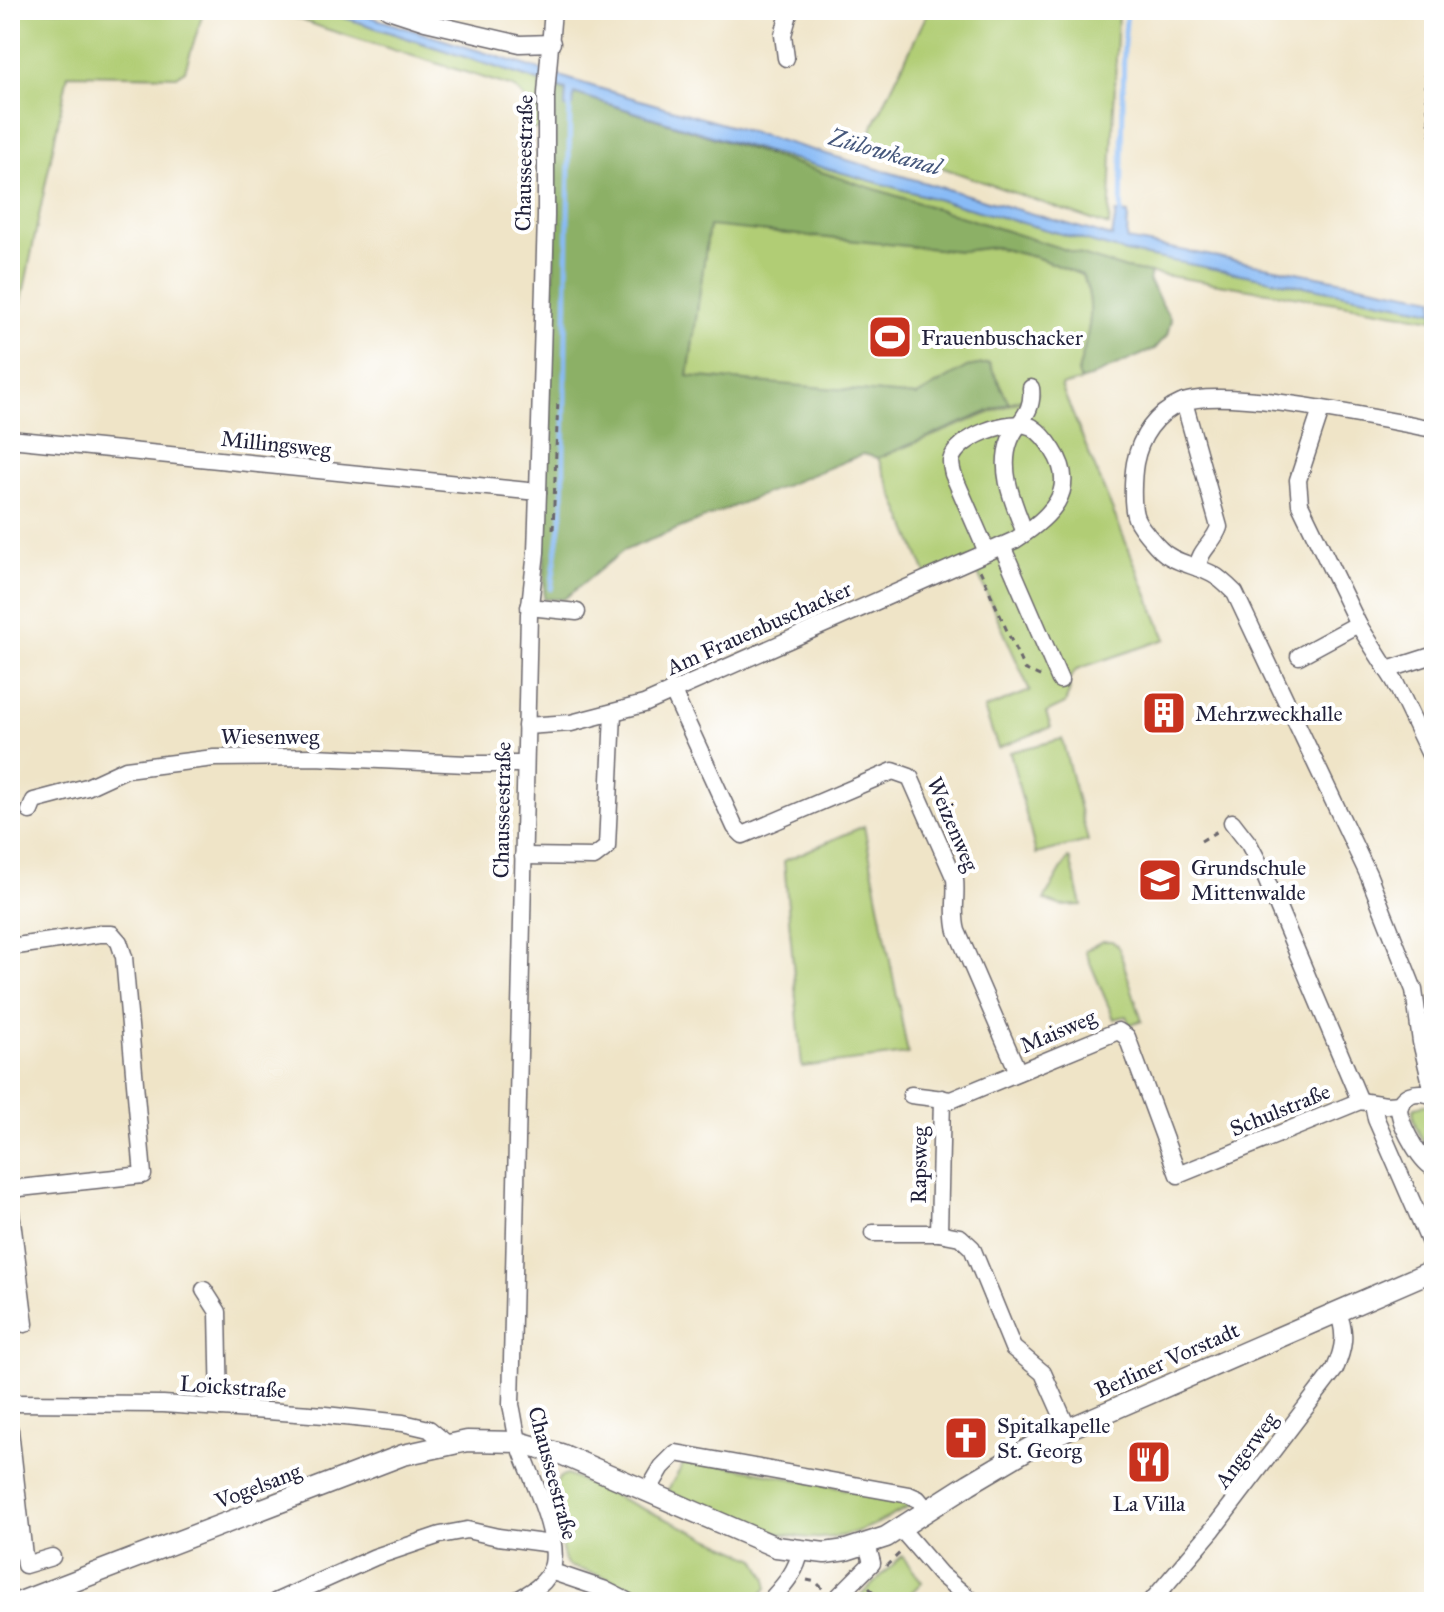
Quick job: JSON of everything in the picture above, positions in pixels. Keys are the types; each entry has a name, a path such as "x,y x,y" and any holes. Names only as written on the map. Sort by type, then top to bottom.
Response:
{"main road":[{"name":"Berliner Vorstadt","path":"519,1442 561,1454 764,1543 800,1552 825,1553 867,1544 901,1529 1020,1454 1068,1429 1434,1270"},
{"name":"Vogelsang","path":"20,1602 403,1455 467,1441 519,1442"}],"street":[{"path":"388,10 520,44 552,43"},
{"name":"Chausseestraße","path":"550,1571 552,1544 539,1494 519,1442 511,1405 529,607 536,552 546,94 553,10"},
{"path":"786,58 783,35 790,10"},
{"path":"1025,533 1008,484 1005,457 1011,436 1021,425 1032,402 1031,388"},
{"path":"1434,429 1248,400 1184,402 1164,411 1149,428 1138,446 1133,474 1135,516 1161,551 1178,562 1214,575 1235,593 1368,874 1414,990 1421,1042 1434,1097"},
{"path":"1184,402 1219,527 1216,537 1198,560 1198,568"},
{"path":"1321,410 1298,480 1300,504 1358,624 1387,670 1434,763"},
{"path":"1021,425 1003,425 974,437 957,450 951,461 953,474 988,551 1060,680"},
{"name":"Am Frauenbuschacker","path":"526,726 571,723 644,704 1025,533 1055,504 1062,495 1065,482 1063,469 1045,439 1033,428 1021,425"},
{"name":"Millingsweg","path":"10,439 538,492"},
{"path":"529,607 577,612"},
{"path":"1299,656 1358,624"},
{"path":"1387,670 1434,655"},
{"name":"Weizenweg","path":"672,690 735,827 743,835 893,771 910,777 955,879 957,894 953,909 957,931 1018,1072"},
{"path":"523,856 594,857 607,847 613,713"},
{"name":"Wiesenweg","path":"30,811 34,801 87,787 126,769 214,758 314,757 525,764"},
{"path":"1232,822 1261,867 1434,1252"},
{"path":"10,947 99,934 112,934 119,942 124,957 143,1175 10,1189"},
{"name":"Maisweg","path":"911,1095 951,1100 1118,1031 1127,1037 1178,1175"},
{"name":"Schulstraße","path":"1178,1175 1366,1103 1401,1104 1407,1095 1417,1092 1426,1092 1434,1097"},
{"name":"Rapsweg","path":"939,1233 942,1098"},
{"path":"1401,1104 1400,1115 1416,1149 1423,1161 1434,1168"},
{"path":"10,1205 25,1324"},
{"name":"Rapsweg","path":"873,1233 939,1233 960,1237 972,1248 1013,1348 1043,1373 1068,1429"},
{"path":"204,1290 218,1312 220,1408"},
{"name":"Angerweg","path":"1151,1602 1213,1529 1335,1369 1344,1350 1344,1333 1337,1311"},
{"name":"Loickstraße","path":"10,1403 163,1404 403,1423 429,1429 447,1444"},
{"path":"10,1430 25,1565 52,1557"},
{"path":"648,1491 662,1467 676,1453 909,1495 918,1499 928,1511"},
{"path":"901,1529 940,1574 973,1602"},
{"path":"275,1602 375,1557 440,1535 467,1530 552,1544"},
{"path":"833,1601 872,1563 867,1544"},
{"path":"774,1597 799,1562 800,1552"},
{"path":"513,1602 540,1584 550,1571 603,1589 629,1602"}],"path":[{"path":"1429,10 1426,27 1428,120 1434,156"},
{"path":"988,551 1024,669 1054,682 1060,680"},
{"path":"1201,841 1232,822"},
{"path":"858,1577 884,1602"},
{"path":"774,1597 786,1596 810,1579 833,1601"}],"green space":[{"path":"10,10 204,10 185,70 177,76 68,74 10,358"},
{"path":"274,10 321,10 540,82 540,129 531,129 528,105 513,87"},
{"path":"929,10 1118,10 1109,226 866,141"},
{"path":"554,86 566,91 565,107 572,106 573,93 1126,269 1151,273 1149,281 1171,320 1167,335 1155,349 1081,381 1078,373 1090,312 1090,299 1082,275 1038,258 995,247 962,251 709,226 688,376 917,396 967,367 989,363 1009,403 878,458 863,454 623,551 564,599 544,599 546,433 554,275"},
{"path":"725,140 1126,252 1434,311 1434,319 1126,269 741,148"},
{"path":"709,225 962,251 994,247 1038,258 1082,275 1090,299 1090,312 1078,373 1081,381 1061,386 1166,639 1077,669 1067,682 1070,689 1065,704 1046,713 1051,727 998,748 984,709 1030,691 971,558 927,576 878,458 1039,393 1009,403 989,363 967,367 917,396 688,377"},
{"path":"1062,739 1088,841 1036,854 1010,752"},
{"path":"864,826 908,1054 802,1067 784,861"},
{"path":"1068,858 1082,905 1062,906 1044,900"},
{"path":"1102,941 1112,941 1118,946 1142,1021 1130,1025 1126,1016 1114,1019 1085,951"},
{"path":"1428,1105 1434,1112 1434,1156 1418,1132 1414,1119 1415,1107"},
{"path":"687,1458 916,1503 877,1523 844,1535 809,1538 766,1530 764,1533 667,1491"},
{"path":"567,1475 756,1559 767,1579 767,1588 755,1602 654,1602 609,1578 568,1566 564,1560 552,1490 560,1477"},
{"path":"902,1556 922,1582 905,1599 908,1602 854,1602"}],"water":[{"path":"321,10 348,10 595,87 1112,237 1116,213 1128,214 1127,240 1434,298 1434,311 1126,252 725,140 574,93 573,106 565,107 566,90"}],"waterway":[{"path":"1121,217 1127,10"},
{"path":"551,589 563,506 570,103"}],"place":[{"name":"Frauenbuschacker","path":"890,337"},
{"name":"Mehrzweckhalle","path":"1164,713"},
{"name":"Grundschule Mittenwalde","path":"1160,880"},
{"name":"Spitalkapelle St. Georg","path":"966,1438"},
{"name":"La Villa","path":"1149,1462"}],"water label":[{"name":"Zülowkanal","path":"885,152"}]}
